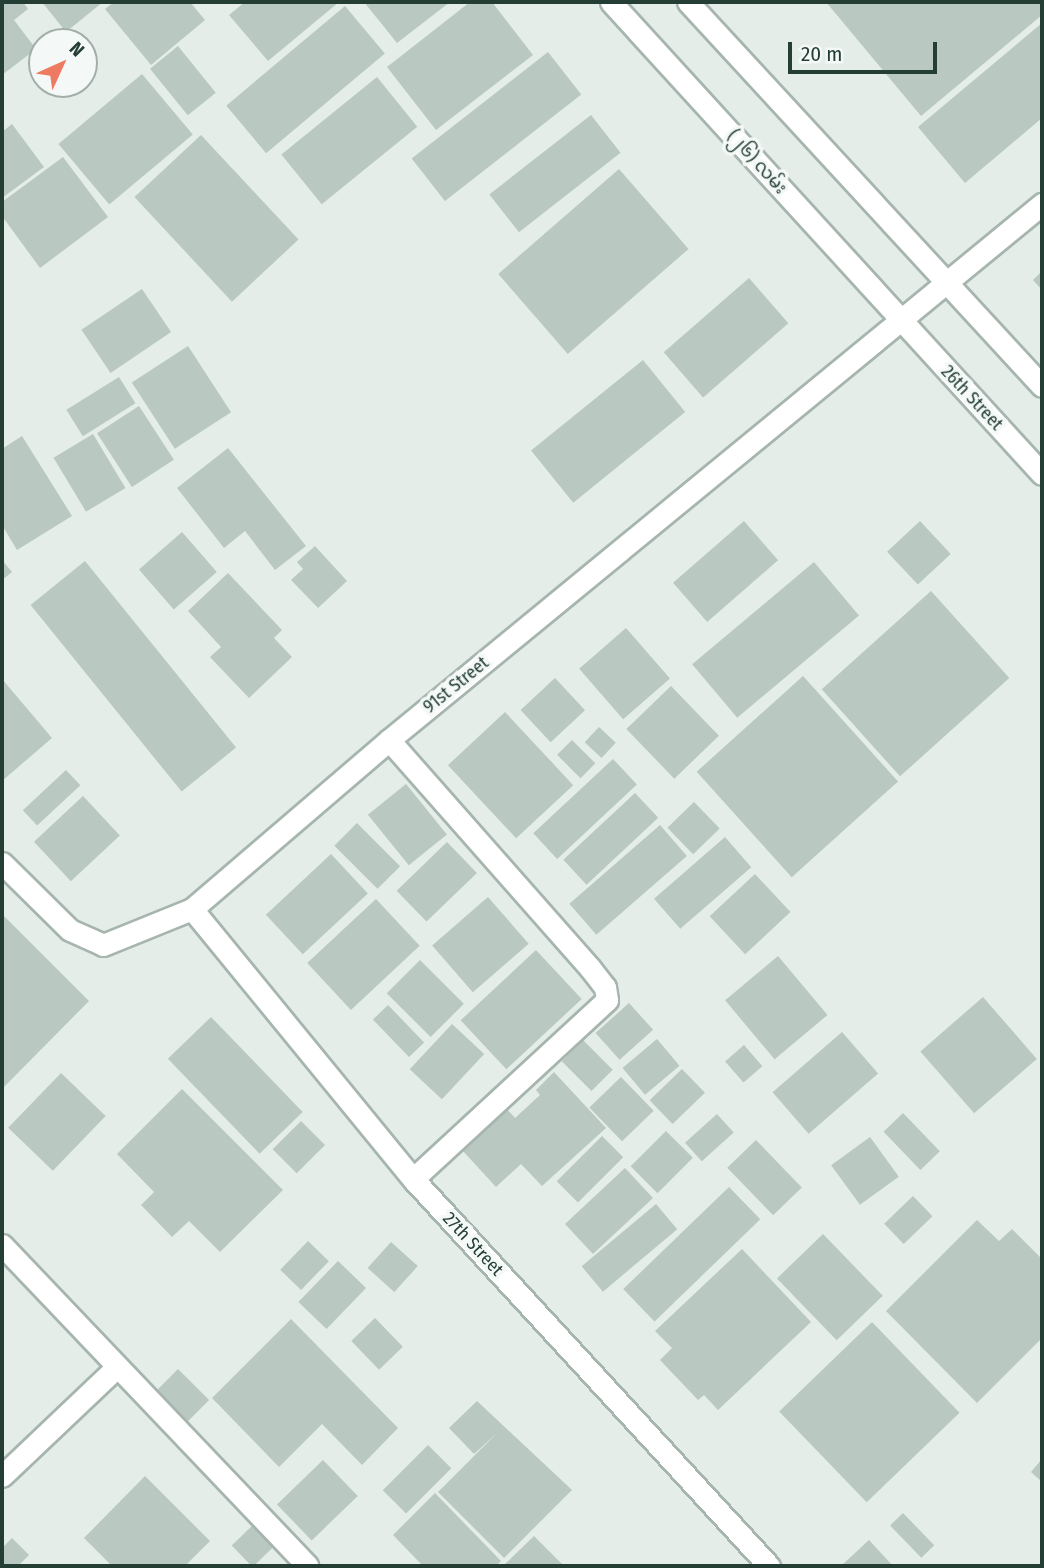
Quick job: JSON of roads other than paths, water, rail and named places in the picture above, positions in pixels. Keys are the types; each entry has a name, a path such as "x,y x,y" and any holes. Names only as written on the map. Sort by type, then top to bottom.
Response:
{"street":[{"name":"(၂၆) လမ်း","path":"611,2 902,323"},
{"path":"688,2 1042,386"},
{"name":"91st Street","path":"2,863 70,930 103,945 192,909 389,740 902,323 1042,204"},
{"name":"26th Street","path":"902,323 1042,474"},
{"path":"389,740 590,968 605,987 607,1000 413,1179"},
{"name":"27th Street","path":"192,909 413,1179 769,1566"},
{"path":"2,1245 116,1368 308,1566"},
{"path":"2,1476 116,1368"}]}
